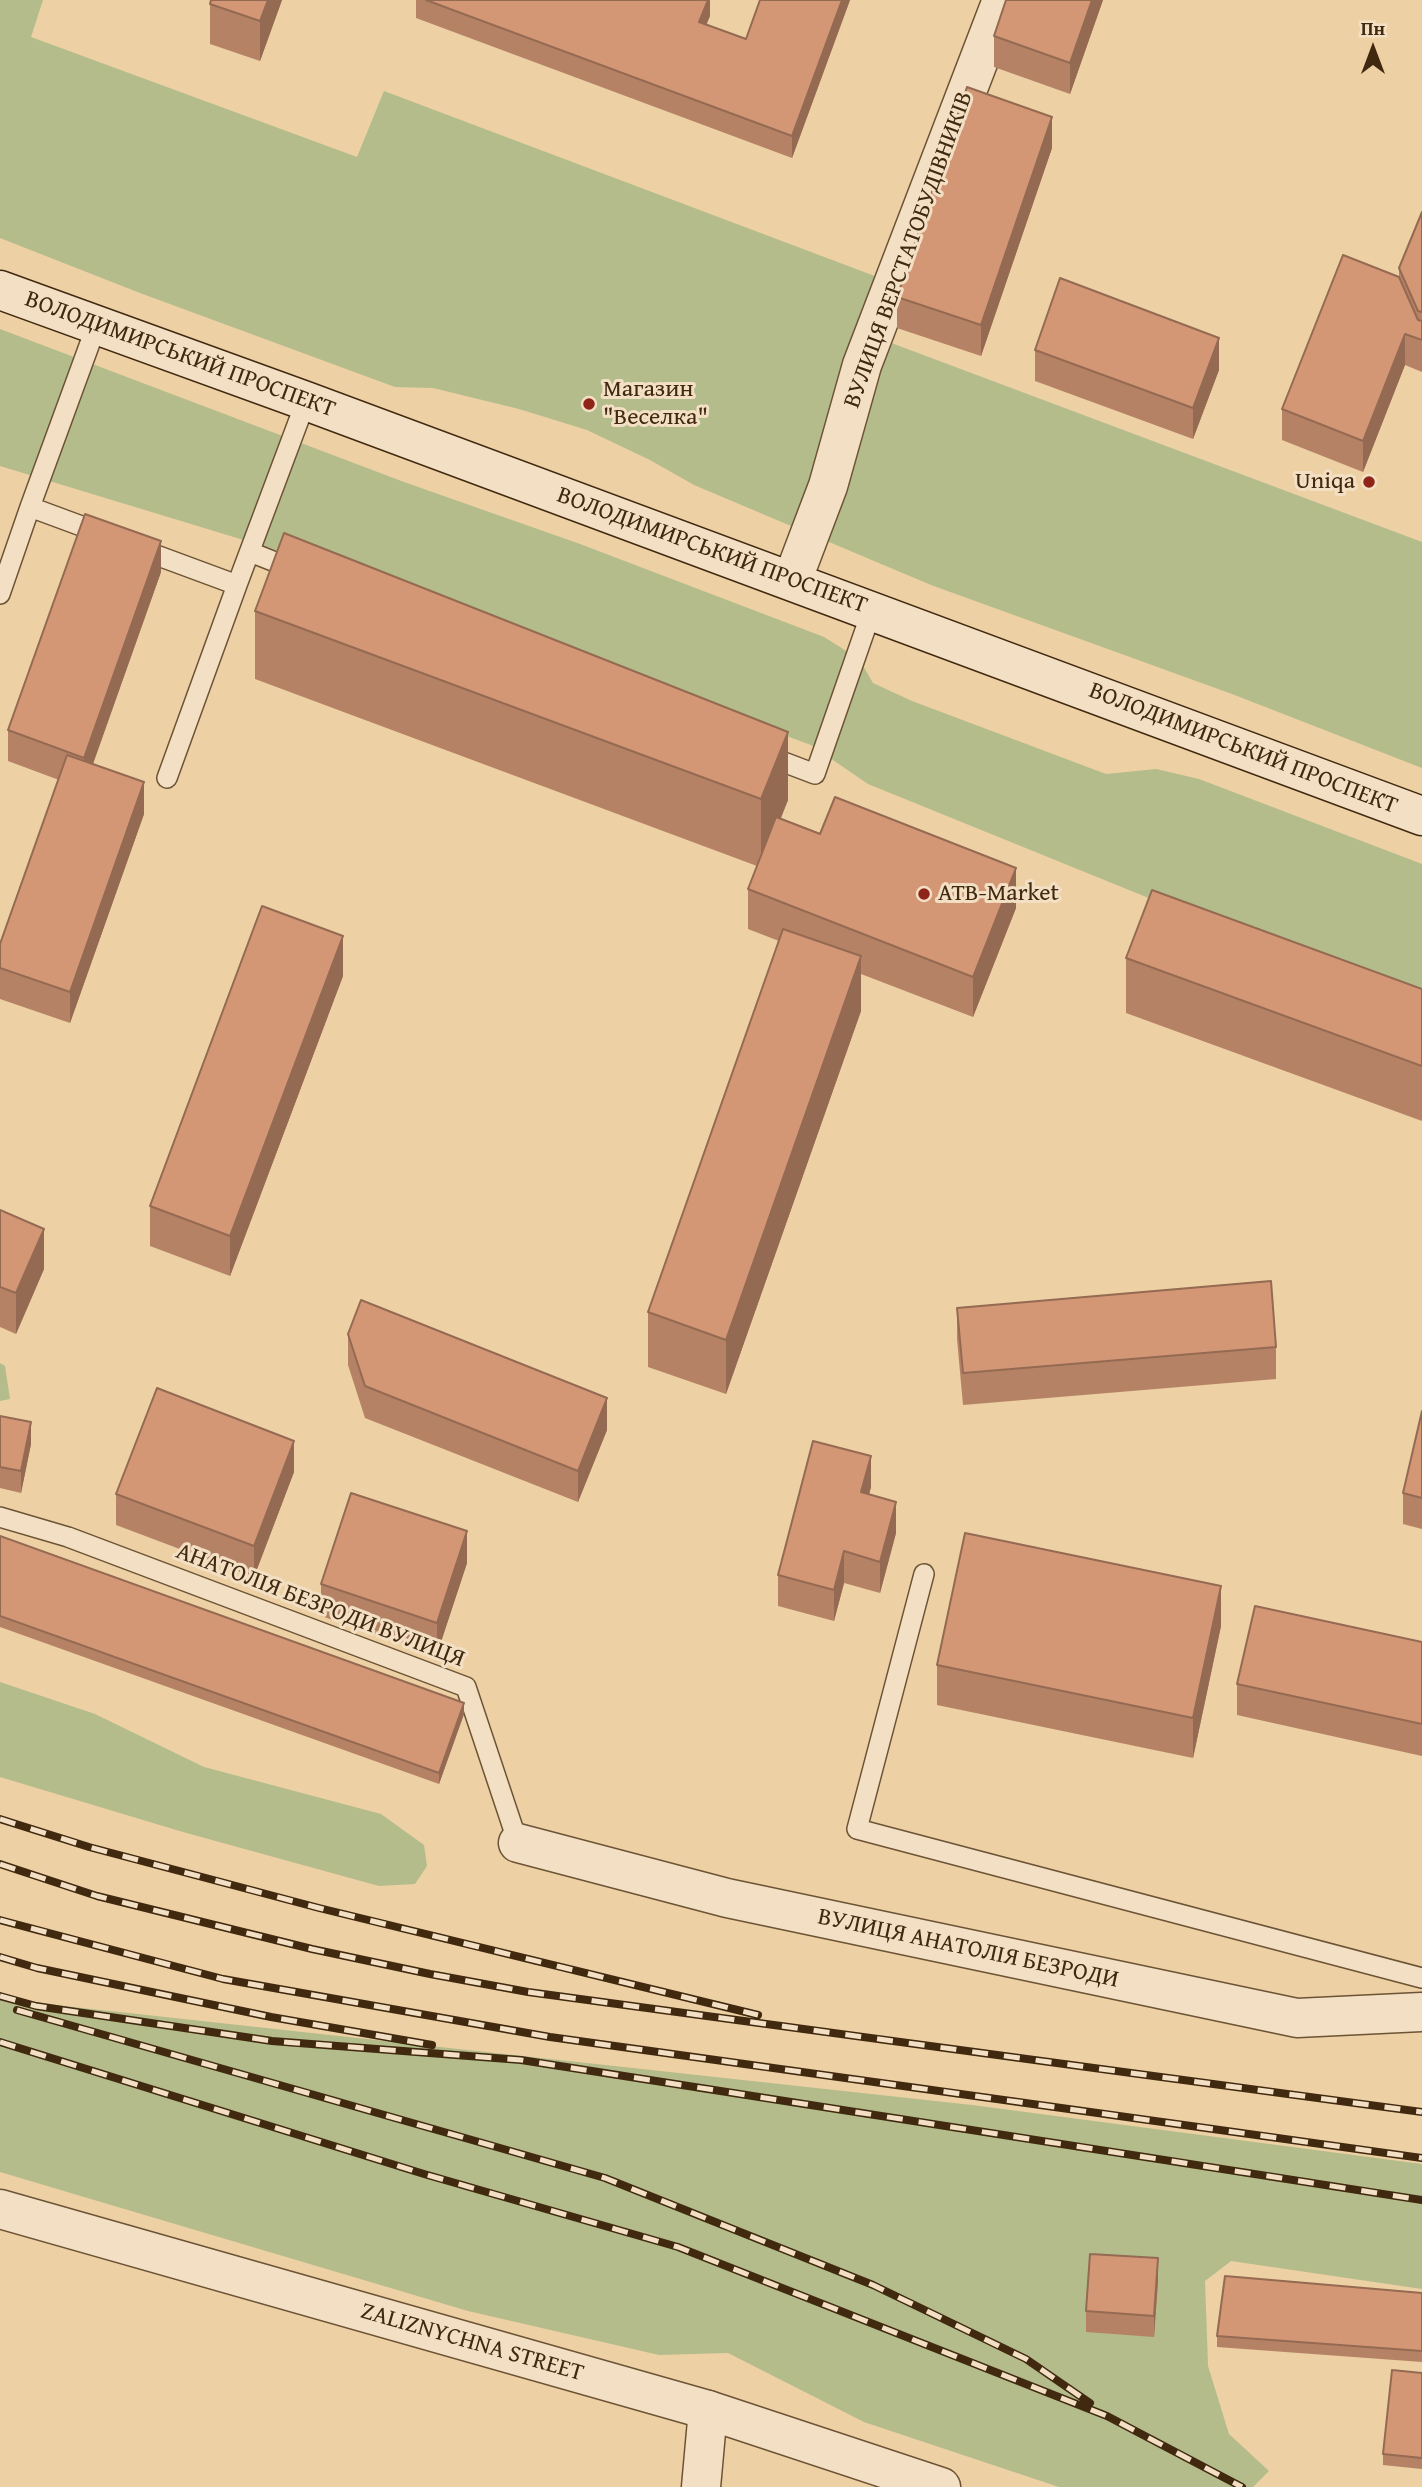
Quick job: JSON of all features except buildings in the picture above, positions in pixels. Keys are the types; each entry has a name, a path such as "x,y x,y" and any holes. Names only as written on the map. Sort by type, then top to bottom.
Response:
{"street":[{"name":"ВУЛИЦЯ ВЕРСТАТОБУДІВНИКІВ","path":"792,581 828,486 862,365 1002,0"},
{"name":"ВОЛОДИМИРСЬКИЙ ПРОСПЕКТ","path":"0,290 872,610 1422,816"},
{"name":"ВУЛИЦЯ АНАТОЛІЯ БЕЗРОДИ","path":"518,1843 727,1898 1297,2018 1422,2011"},
{"name":"ZALIZNYCHNA STREET","path":"0,2209 708,2410 941,2487"},
{"path":"701,2487 708,2410"}],"lane":[{"path":"0,594 97,324"},
{"path":"167,778 306,401"},
{"path":"30,507 237,585"},
{"path":"250,552 314,578"},
{"path":"751,749 815,774 872,610"},
{"name":"АНАТОЛІЯ БЕЗРОДИ ВУЛИЦЯ","path":"0,1517 68,1537 466,1687 518,1843"},
{"path":"924,1574 857,1829 1422,1978"}],"green space":[{"path":"0,0 43,0 31,37 357,157 384,91 880,278 862,332 1422,542 1422,768 1232,694 931,585 694,485 650,460 587,430 519,409 433,388 395,387 0,238"},
{"path":"0,329 824,637 859,659 873,683 912,701 1106,774 1156,769 1199,779 1422,864 1422,1009 868,784 811,745 293,555 0,466"},
{"path":"0,1363 5,1366 10,1399 0,1401"},
{"path":"0,1682 95,1714 204,1767 381,1814 424,1845 427,1866 415,1884 379,1886 183,1832 0,1777"},
{"path":"0,1999 972,2105 1422,2164 1422,2289 1231,2261 1205,2281 1208,2366 1229,2434 1269,2471 1253,2487 1059,2487 864,2422 728,2353 659,2355 468,2311 0,2172"}],"railway":[{"path":"0,1819 89,1847 319,1908 758,2015"},
{"path":"0,1864 97,1896 312,1949 528,1992 1422,2112"},
{"path":"0,1920 223,1979 550,2037 1422,2158"},
{"path":"0,1957 37,1968 271,2017 432,2045"},
{"path":"0,1996 36,2006 272,2041 521,2060 1422,2200"},
{"path":"17,2010 605,2178 873,2285 1026,2359 1090,2403"},
{"path":"0,2042 424,2174 678,2247 1107,2416 1242,2487"}],"place":[{"name":"Магазин \"Веселка\"","path":"589,404"},
{"name":"Uniqa","path":"1369,482"},
{"name":"ATB-Market","path":"924,894"}]}
